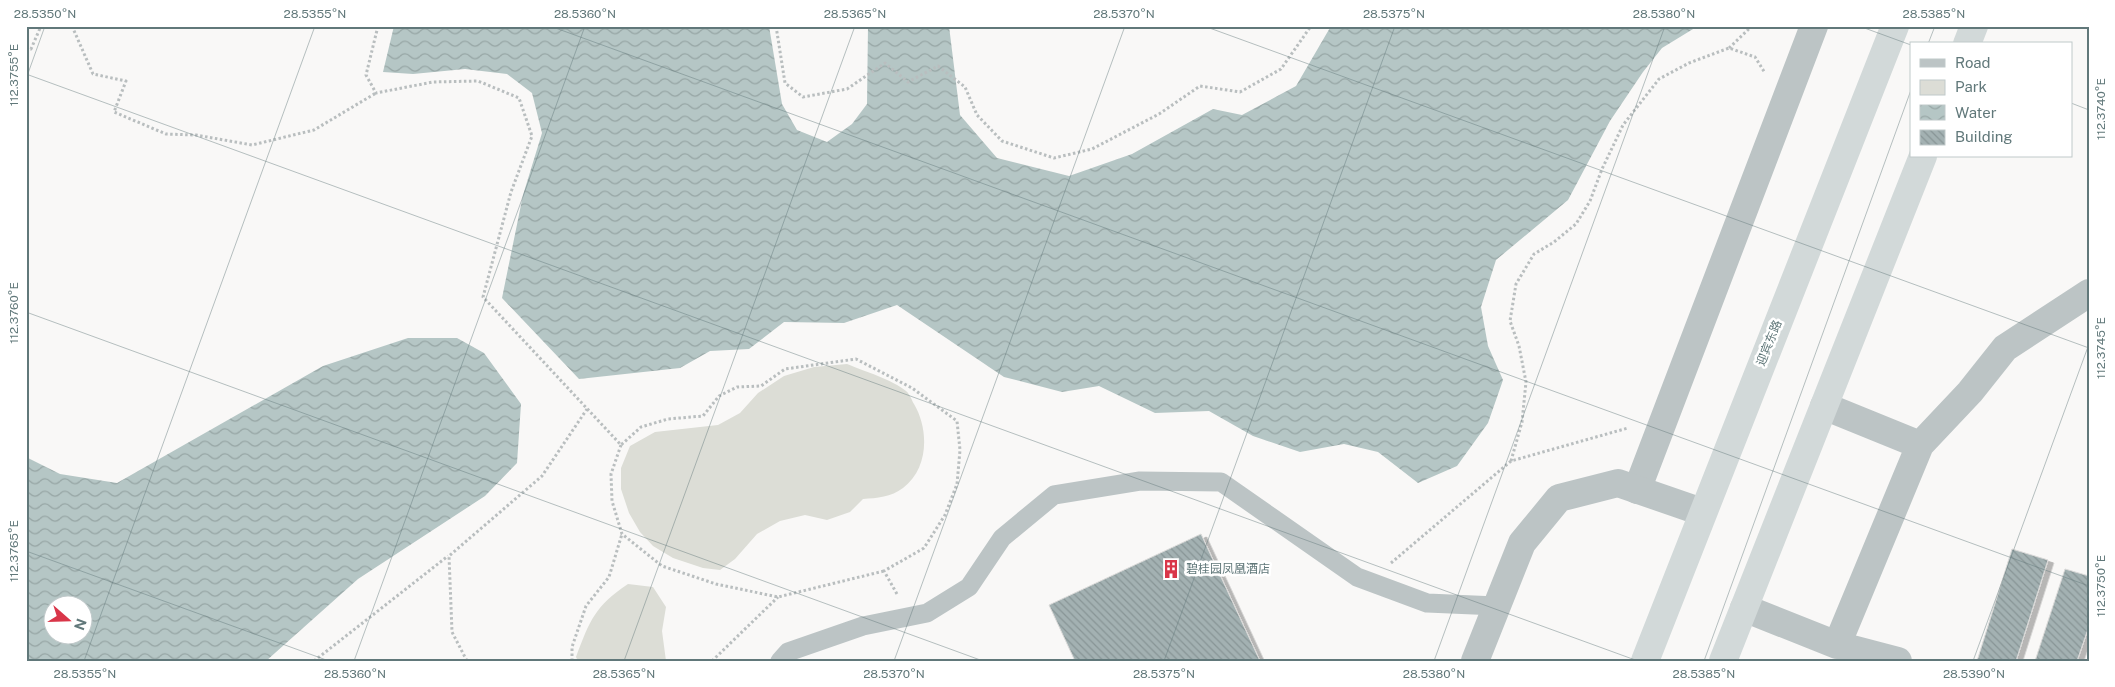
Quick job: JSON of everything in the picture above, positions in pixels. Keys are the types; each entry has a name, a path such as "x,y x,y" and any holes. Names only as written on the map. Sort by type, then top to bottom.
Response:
{"highway":[{"name":"迎宾东路","path":"1645,661 1702,512 1895,26"},
{"path":"1968,42 1974,26"},
{"path":"1723,661 1921,158"}],"street":[{"path":"1637,490 1814,26"},
{"path":"1837,645 1920,445 1970,392 2005,348 2089,293"},
{"path":"1824,406 1920,445"},
{"path":"1475,661 1522,543 1559,498 1618,483 1702,512"},
{"path":"1744,608 1837,645 1898,661"}],"lane":[{"path":"780,661 788,652 864,626 927,613 969,587 1002,538 1054,495 1140,481 1221,482 1357,577 1427,603 1497,606"}],"path":[{"path":"26,47 31,49 41,26"},
{"path":"72,26 93,74 126,81 114,112 166,134 196,135 252,145 314,130 376,93 433,82 478,81 519,98 532,136 512,192 483,297 621,445"},
{"path":"376,93 366,75 378,26"},
{"path":"776,26 785,83 803,97 847,89 885,63 908,82 938,66 966,88 977,115 1002,141 1054,158 1092,149 1159,114 1200,86 1240,92 1281,69 1311,26"},
{"path":"1511,461 1522,422 1526,382 1519,346 1510,321 1516,284 1534,254 1554,242 1576,224 1590,201 1602,169 1623,125 1659,79 1689,63 1729,48 1752,26"},
{"path":"1729,48 1755,57 1766,76 1791,86"},
{"path":"856,360 912,388 957,421 960,450 957,484 945,515 924,548 884,571 778,597 716,584 662,566 622,534 612,501 611,474 621,445 641,427 668,419 703,416 719,396 737,386 761,386 785,369 856,360"},
{"path":"314,661 448,556 542,476 587,409"},
{"path":"1369,582 1511,461 1665,417"},
{"path":"572,661 572,647 586,606 608,577 622,534"},
{"path":"448,556 452,632 468,661"},
{"path":"884,571 910,616"},
{"path":"712,661 778,597"}],"green space":[{"path":"847,364 886,379 906,391 919,414 924,437 922,460 912,480 903,488 889,495 863,499 850,512 827,520 805,515 780,521 757,534 735,559 720,570 703,568 673,558 653,546 640,532 629,513 621,489 621,468 630,446 655,432 718,425 740,413 758,393 784,376 814,367"},
{"path":"628,584 653,587 666,607 662,631 666,661 578,661 576,657 585,633 595,615 608,599"}],"water":[{"path":"394,26 769,26 782,104 797,130 827,142 852,124 867,104 868,26 949,26 960,115 997,158 1069,176 1132,154 1213,109 1242,115 1296,86 1331,26 1698,26 1662,48 1643,72 1610,121 1568,200 1496,260 1481,307 1488,346 1503,380 1488,423 1457,466 1418,483 1378,452 1344,444 1300,452 1253,436 1209,411 1155,413 1099,386 1062,392 1004,377 897,305 844,323 784,322 749,349 710,351 680,368 579,379 502,298 523,195 542,133 532,93 507,74 465,69 413,74 383,72"},
{"path":"408,338 457,338 484,353 521,404 517,463 485,496 358,579 266,661 26,661 26,457 60,474 117,483 323,366"}],"building":[{"name":"碧桂园凤凰酒店","path":"1201,534 1260,661 1075,661 1049,605"},
{"path":"2012,549 2048,560 2016,661 1977,661"},
{"path":"2065,569 2089,576 2089,626 2077,661 2035,661"}],"place":[{"name":"碧桂园凤凰酒店","path":"1171,569"}]}
